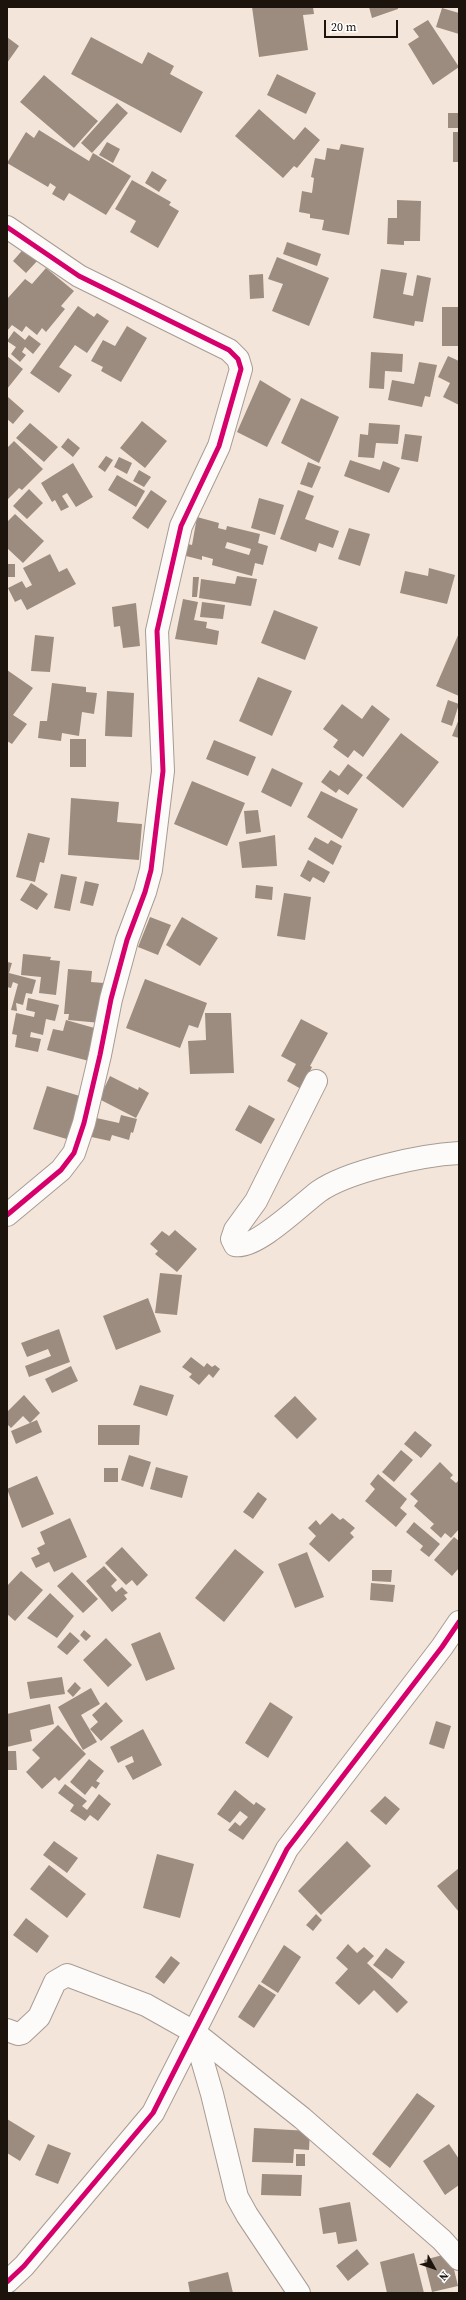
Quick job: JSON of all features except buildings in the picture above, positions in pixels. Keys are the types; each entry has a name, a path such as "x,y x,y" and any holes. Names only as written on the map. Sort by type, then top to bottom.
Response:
{"street":[{"path":"7,227 79,276 229,350 238,359 241,369 219,446 181,526 157,631 163,771 151,870 145,892 127,940 111,999 84,1124 74,1153 61,1170 7,1215"},
{"path":"316,1081 256,1201 235,1230 232,1239 235,1244 242,1246 260,1239 320,1191 349,1177 394,1164 459,1153"},
{"path":"7,2282 24,2266 143,2126 153,2112 287,1849 442,1647 459,1622"},
{"path":"7,2030 20,2033 28,2028 43,2012 56,1982 66,1975 146,2005 194,2032 302,2118 442,2240 459,2259"},
{"path":"194,2032 212,2094 237,2197 247,2215 299,2293"}],"cycle path":[{"path":"7,227 79,276 229,350 238,359 241,369 219,446 181,526 157,631 163,771 151,870 145,892 127,940 111,999 84,1123 74,1153 61,1170 7,1215"},
{"path":"7,2282 24,2266 153,2113 287,1849 442,1647 459,1622"}]}
